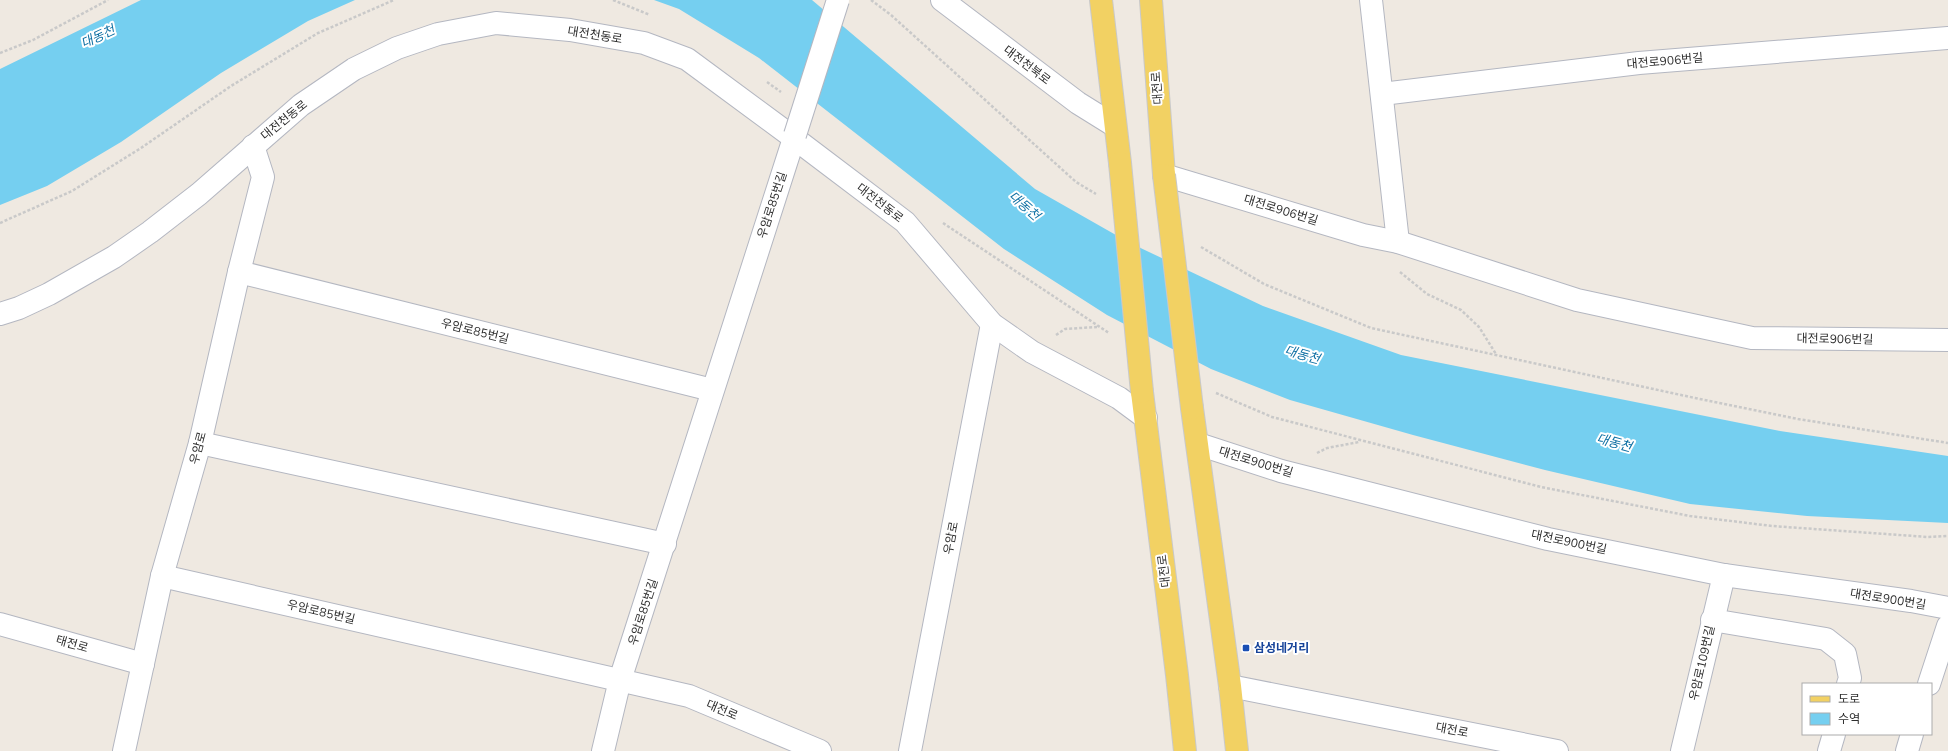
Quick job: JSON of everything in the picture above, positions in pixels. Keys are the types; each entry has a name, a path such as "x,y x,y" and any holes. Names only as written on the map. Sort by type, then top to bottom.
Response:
{"main road":[{"path":"1102,0 1115,126"},
{"name":"대전로","path":"1151,0 1164,175 1192,408 1198,444"},
{"name":"대전로","path":"1115,126 1120,163 1142,392 1185,751"},
{"path":"1198,444 1230,686 1237,751"}],"street":[{"name":"우암로85번길","path":"603,751 620,680 665,544 712,390 838,0"},
{"name":"대전천북로","path":"942,0 1078,103 1115,126"},
{"path":"1371,0 1398,242"},
{"name":"대전천동로","path":"0,314 19,308 49,294 114,257 150,232 199,194 301,104 354,69 396,48 438,34 496,23 570,30 644,43 687,60 795,136 905,222 992,324 1032,352 1119,398 1146,418"},
{"name":"대전로906번길","path":"1382,94 1639,63 1948,38"},
{"name":"우암로","path":"124,751 162,576 200,443 238,272 263,177 253,146"},
{"name":"대전로906번길","path":"1164,175 1363,235 1398,242 1577,300 1752,338 1948,340"},
{"name":"우암로85번길","path":"238,272 712,390"},
{"name":"우암로","path":"910,751 992,324"},
{"path":"200,443 665,544"},
{"name":"대전로900번길","path":"1198,444 1281,471 1533,535 1724,575 1910,601 1948,608"},
{"name":"우암로109번길","path":"1682,751 1712,620 1724,575"},
{"name":"우암로85번길","path":"162,576 620,680"},
{"path":"1712,620 1826,639 1845,654 1850,678 1848,683"},
{"name":"태전로","path":"0,624 144,664"},
{"path":"1929,683 1948,626"},
{"name":"대전로","path":"620,680 689,696 820,751"},
{"name":"대전로","path":"1230,686 1557,751"},
{"path":"1828,751 1834,735"},
{"path":"1907,751 1912,735"}],"path":[{"path":"0,53 33,40 108,0"},
{"path":"0,223 72,191 140,148 231,86 318,33 394,0"},
{"path":"613,0 657,18"},
{"path":"871,0 891,15 1076,182 1102,198"},
{"path":"766,81 785,94"},
{"path":"940,221 1098,327 1111,334"},
{"path":"1196,244 1264,284 1371,328 1776,414 1948,443"},
{"path":"1398,271 1427,294 1461,310 1479,327 1496,354"},
{"path":"1032,352 1065,329 1098,327"},
{"path":"1211,390 1272,417 1361,442 1541,487 1682,515 1772,526 1948,536"}],"water":[{"name":"대동천","path":"141,0 355,0 308,21 221,73 121,142 47,186 0,205 0,69"},
{"name":"대동천","path":"654,0 812,0 1035,189 1130,243 1263,306 1401,355 1780,431 1948,456 1948,523 1807,516 1690,504 1545,470 1413,435 1290,400 1211,369 1107,315 1004,249 759,58 679,9"}],"place":[{"name":"삼성네거리","path":"1246,648"}]}
